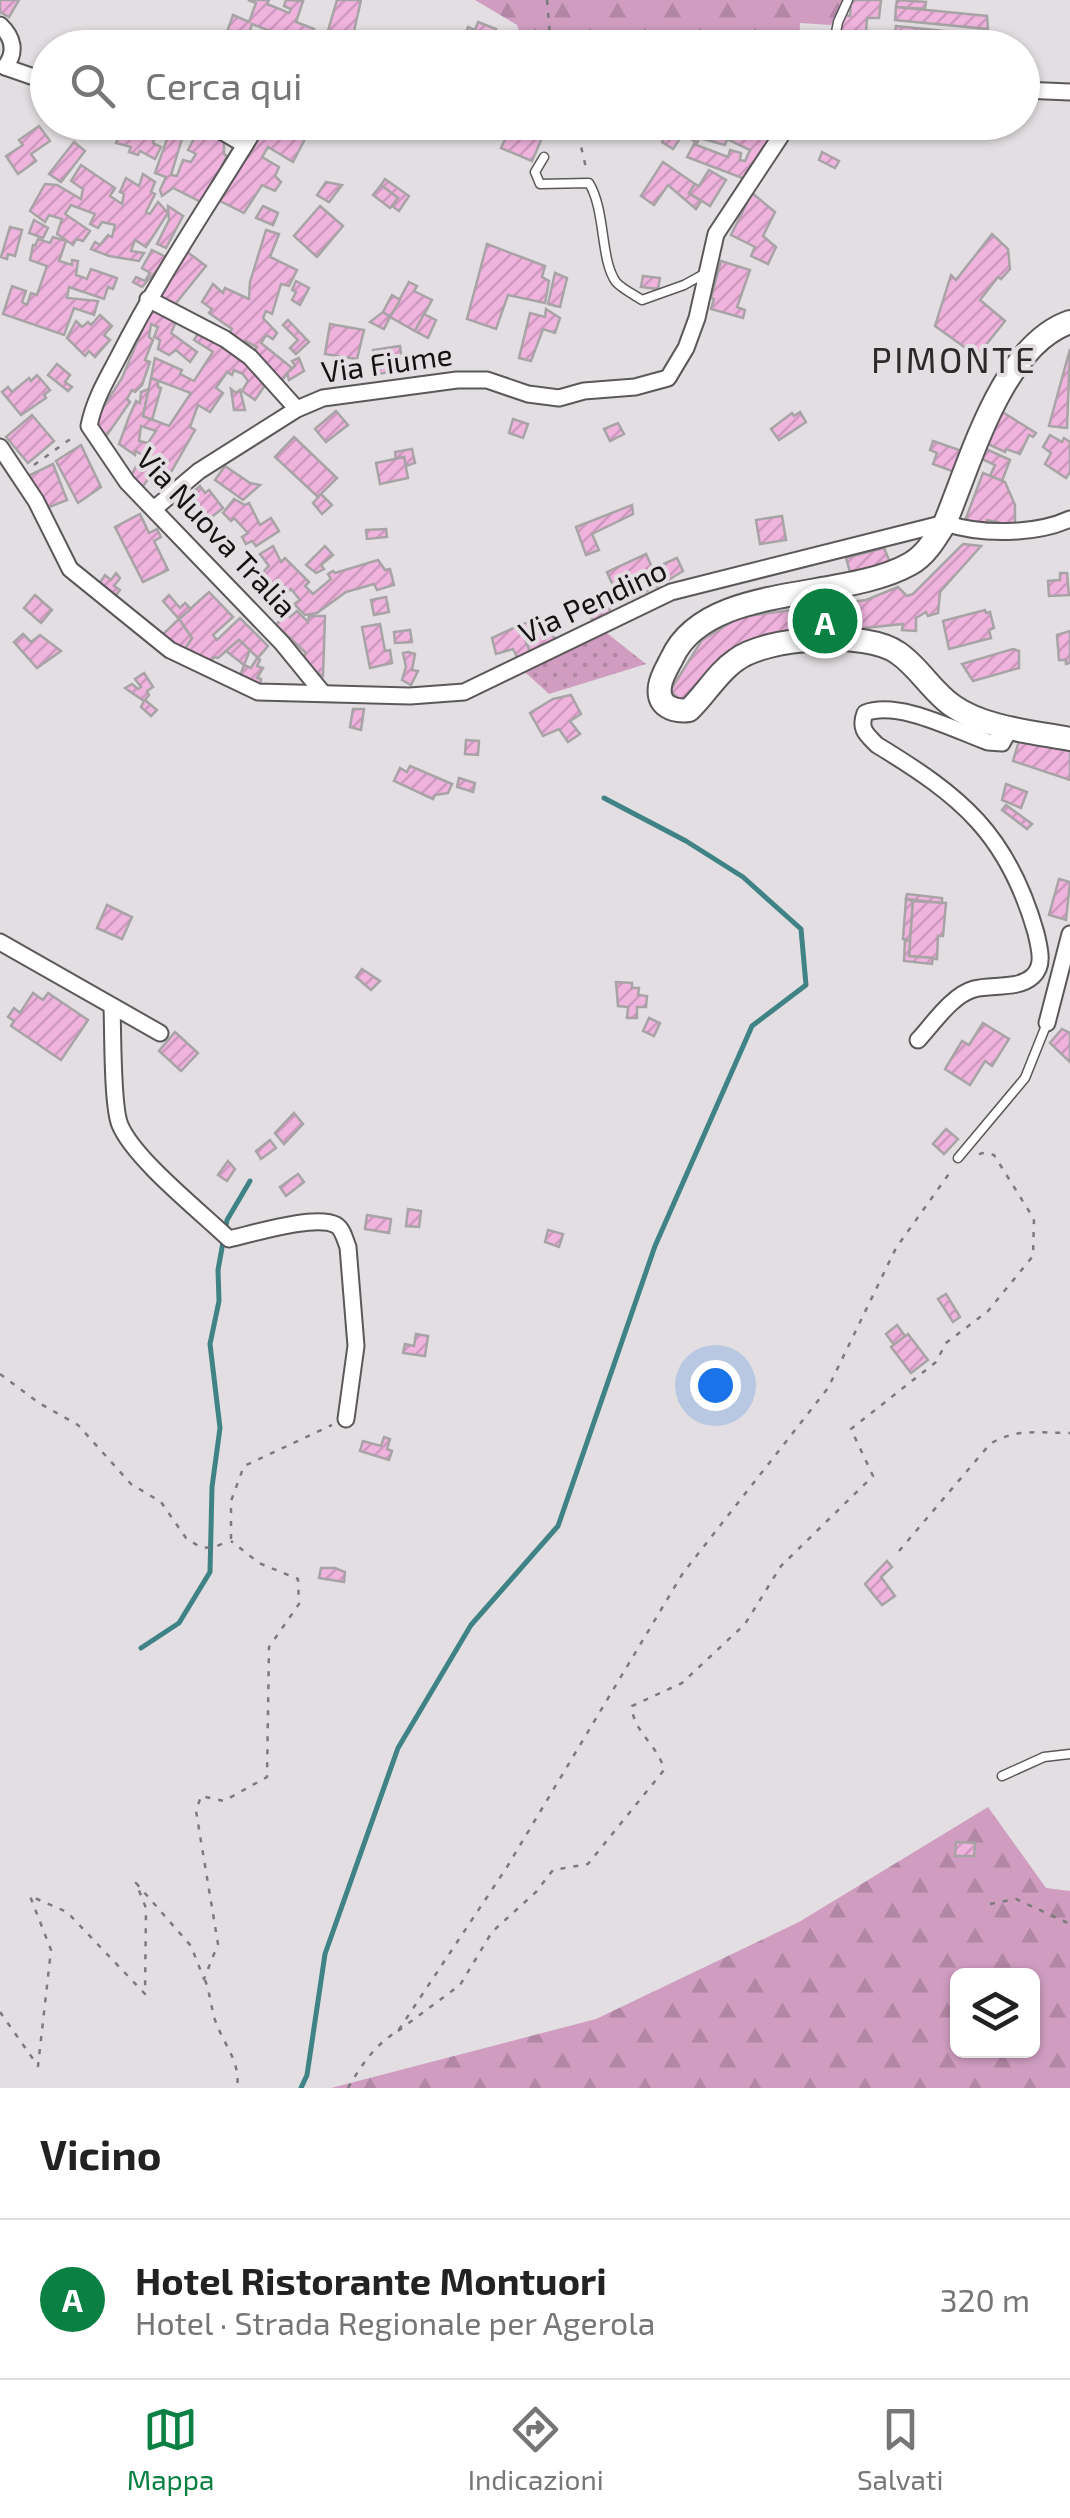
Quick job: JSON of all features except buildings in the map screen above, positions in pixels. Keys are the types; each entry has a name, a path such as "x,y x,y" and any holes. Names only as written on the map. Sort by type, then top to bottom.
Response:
{"main road":[{"path":"1070,322 1037,339 1003,385 944,523 932,544 912,563 871,581 726,610 700,624 676,648 659,684 661,699 676,712 689,710 737,658 758,648 782,642 860,641 898,652 952,706 976,718 1070,739"}],"street":[{"path":"0,25 9,33 13,48 12,59 2,67"},
{"path":"2,67 30,76"},
{"path":"1040,91 1070,92"},
{"path":"237,140 245,145"},
{"path":"88,426 93,404 148,299 219,192 248,140"},
{"name":"Via Fiume","path":"155,508 199,471 297,409 322,398 457,380 487,380 528,394 559,398 584,391 635,388 668,378 692,333 716,234 778,140"},
{"path":"148,299 250,356 297,409"},
{"name":"Via Nuova Tralia","path":"88,426 113,465 282,643 322,692"},
{"name":"Via Pendino","path":"0,446 20,475 70,569 170,650 258,692 410,696 464,692 671,592 944,523"},
{"path":"944,523 963,530 1015,530 1058,525 1070,519"},
{"path":"918,1040 958,997 971,989 1022,983 1035,975 1040,954 1028,909 994,840 964,804 877,745 865,734 862,723 866,713 877,708 894,709 988,742 1002,743 1011,727"},
{"path":"1047,1023 1070,934"},
{"path":"0,942 160,1033"},
{"path":"112,1006 119,1124 187,1202 228,1239 316,1222 336,1225 343,1232 348,1247 356,1346 346,1419"}],"lane":[{"path":"836,30 848,0"},
{"path":"544,157 535,172 540,184 589,183 599,200 603,236 616,282 642,300 708,272"},
{"path":"958,1158 1025,1078 1047,1023"},
{"path":"1002,1776 1044,1757 1070,1754"}],"path":[{"path":"547,0 549,30"},
{"path":"579,140 589,183"},
{"path":"20,475 88,426"},
{"path":"348,2088 386,2038 398,2031 460,1985 492,1932 536,1892 553,1870 588,1864 648,1792 664,1770 662,1759 632,1716 632,1706 682,1683 745,1624 781,1566 873,1476 851,1429 936,1362 946,1344 988,1310 1026,1266 1032,1256 1034,1219 994,1155 982,1152 971,1158 958,1158 896,1248 828,1388 682,1573 498,1882 398,2031"},
{"path":"0,1374 38,1403 78,1425 130,1484 161,1502 186,1538 200,1548 231,1541"},
{"path":"231,1541 231,1500 244,1466 346,1419"},
{"path":"898,1550 990,1444 1018,1432 1070,1433"},
{"path":"204,1979 218,1944 196,1811 201,1796 224,1801 267,1776 269,1646 300,1604 298,1579 259,1563 231,1541"},
{"path":"0,2012 38,2066 51,1950 30,1896 68,1912 145,1994 146,1908 136,1884 190,1946 216,2023 239,2075 237,2088"},
{"path":"990,1904 1016,1899 1070,1924"}],"green space":[{"path":"475,0 844,0 831,25 800,23 800,30 519,30 517,25"},
{"path":"594,623 646,664 549,694 515,663"},
{"path":"988,1807 1046,1888 1070,1891 1070,2088 331,2088 596,2019 799,1922"}],"waterway":[{"path":"301,2088 307,2075 325,1954 398,1748 471,1625 558,1526 655,1246 752,1026 806,985 801,929 743,877 686,841 604,798"},
{"path":"141,1648 179,1623 210,1572 212,1487 220,1428 210,1344 219,1301 218,1270 227,1220 250,1181"}],"place":[{"name":"Hotel Ristorante Montuori","path":"825,621"}],"district":[{"name":"PIMONTE","path":"954,361"}]}
